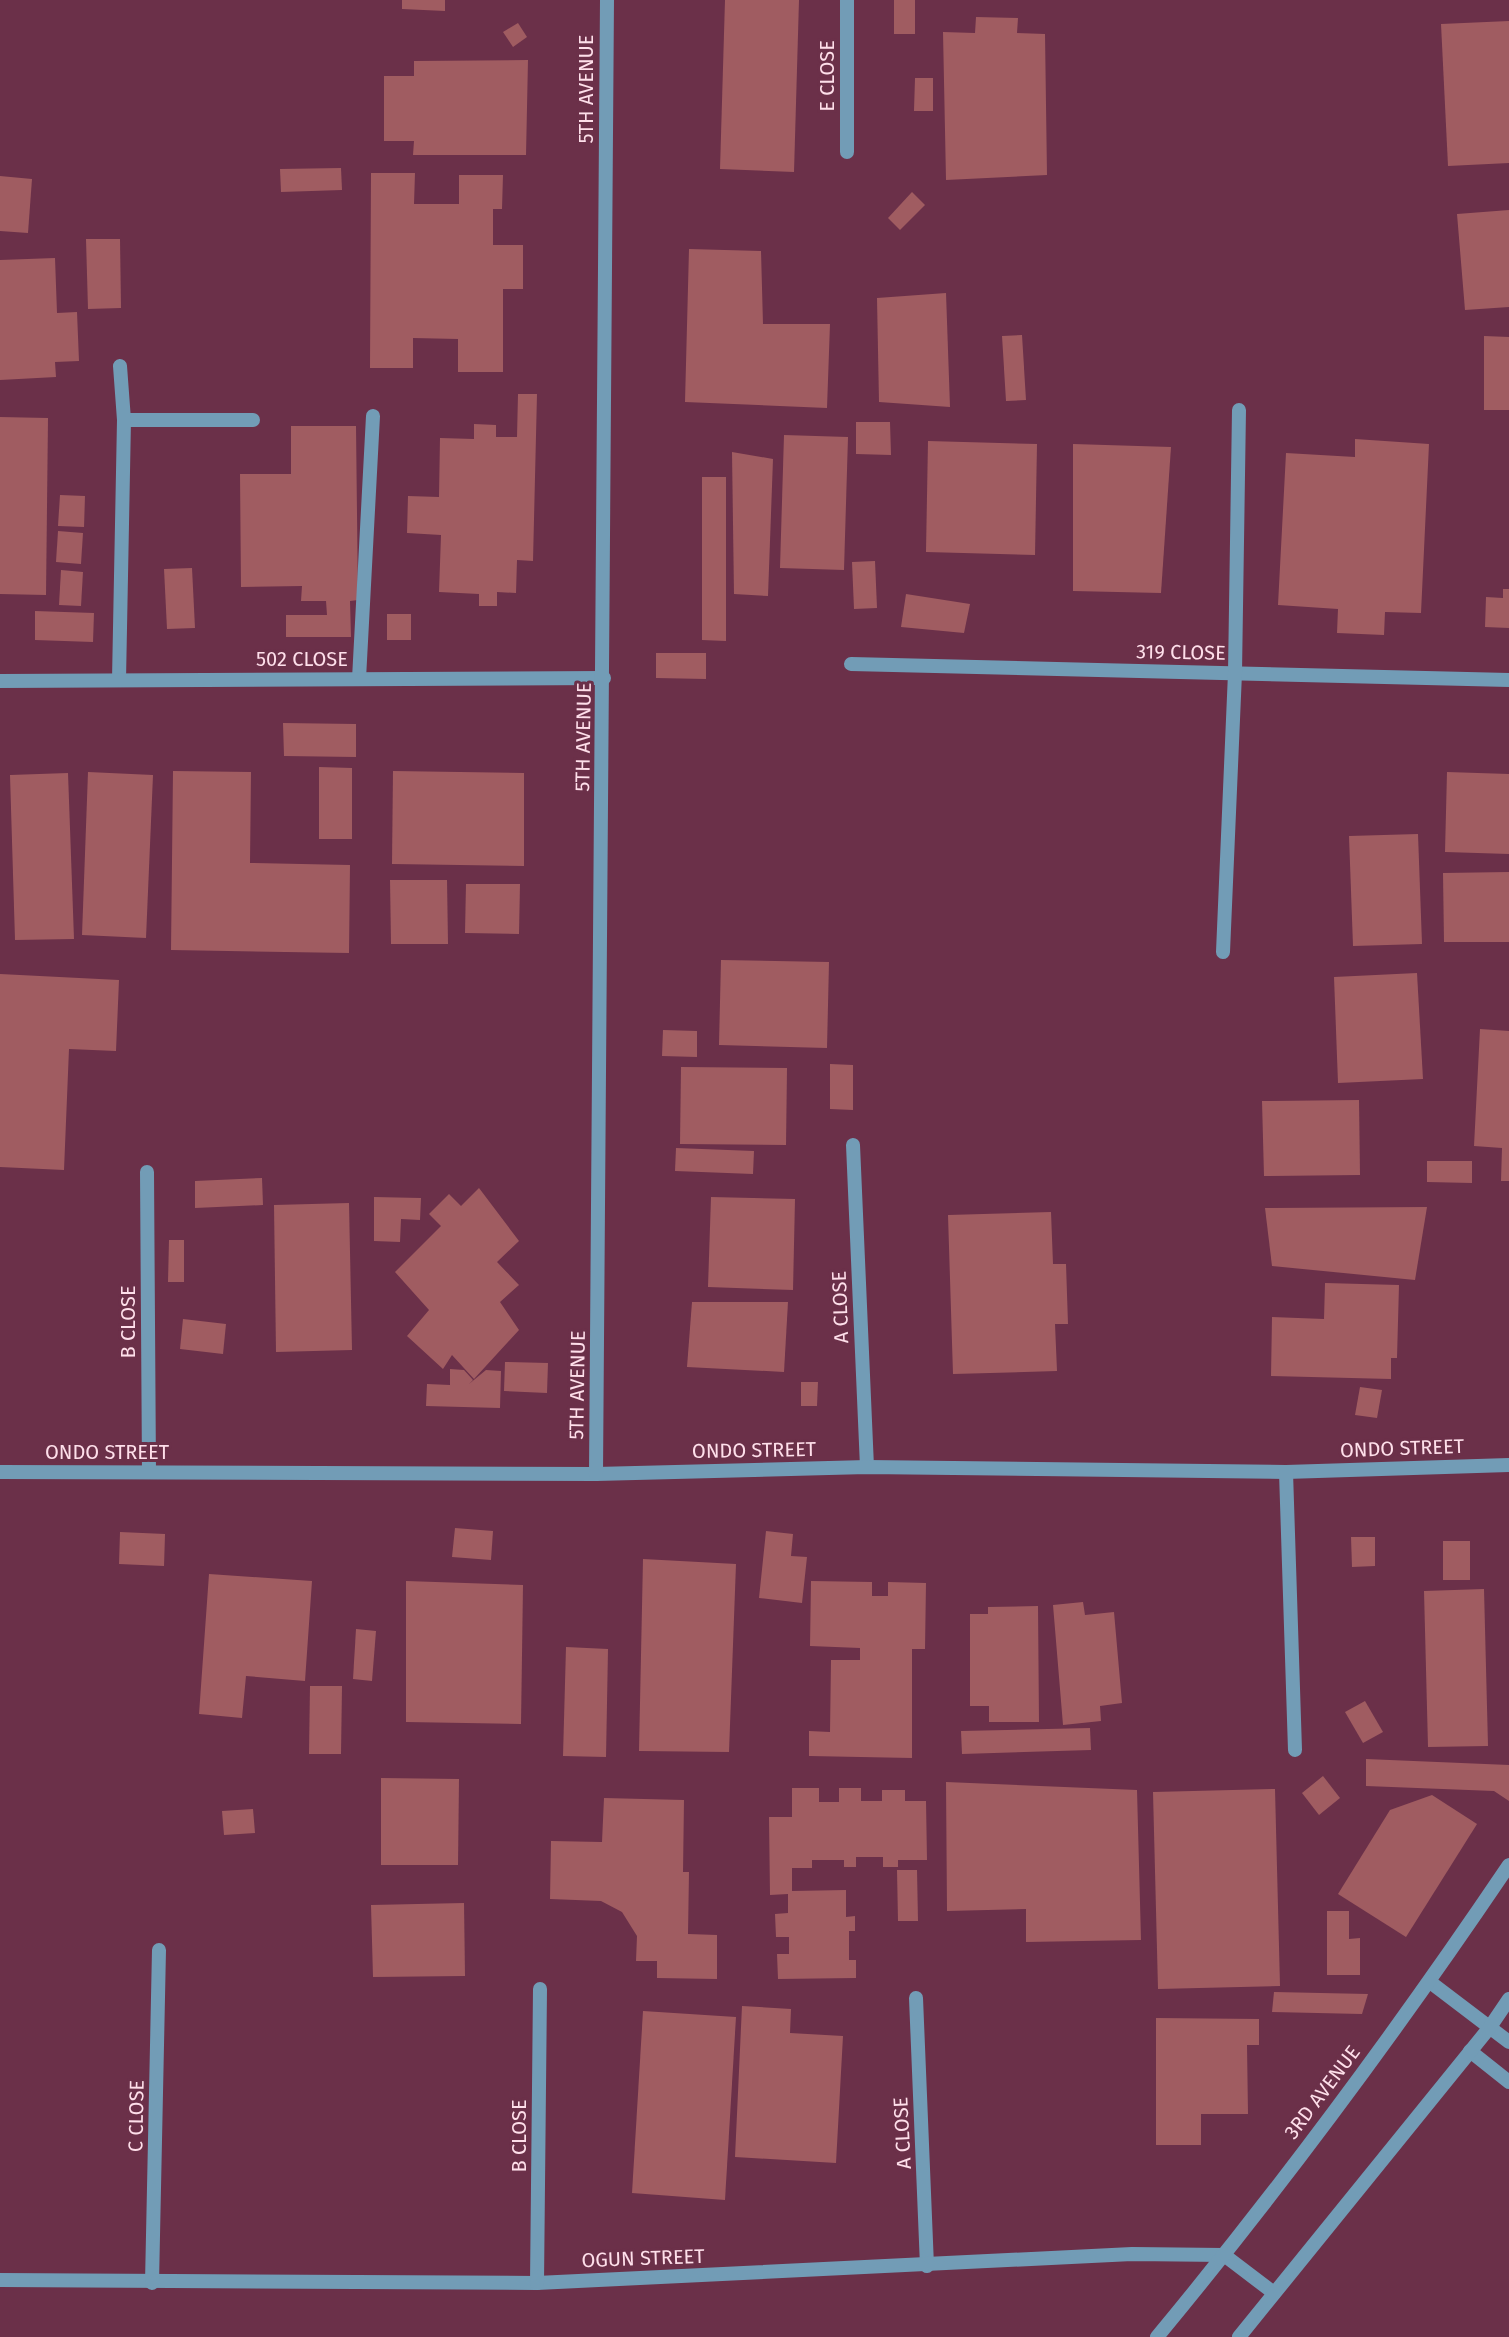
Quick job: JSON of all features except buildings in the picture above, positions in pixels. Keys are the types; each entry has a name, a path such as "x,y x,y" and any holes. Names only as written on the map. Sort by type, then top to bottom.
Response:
{"street":[{"name":"5TH AVENUE","path":"596,1474 607,0"},
{"name":"E CLOSE","path":"847,0 847,152"},
{"path":"119,680 124,420 120,366"},
{"path":"1223,952 1235,673 1239,410"},
{"path":"359,679 373,416"},
{"path":"124,420 253,420"},
{"name":"319 CLOSE","path":"851,664 1509,680"},
{"name":"502 CLOSE","path":"0,681 604,678"},
{"name":"A CLOSE","path":"853,1145 867,1467"},
{"name":"B CLOSE","path":"147,1172 149,1472"},
{"name":"ONDO STREET","path":"0,1472 596,1474 867,1467 1286,1472 1509,1465"},
{"path":"1286,1472 1295,1750"},
{"name":"3RD AVENUE","path":"1157,2337 1224,2255 1430,1982 1509,1865"},
{"name":"C CLOSE","path":"152,2283 159,1950"},
{"path":"1430,1982 1509,2042"},
{"name":"B CLOSE","path":"537,2283 540,1989"},
{"name":"A CLOSE","path":"916,1998 927,2266"},
{"path":"1239,2337 1490,2027 1509,1999"},
{"path":"1470,2051 1509,2082"},
{"name":"OGUN STREET","path":"0,2280 537,2283 1132,2254 1224,2255"},
{"path":"1224,2255 1274,2293"}]}
